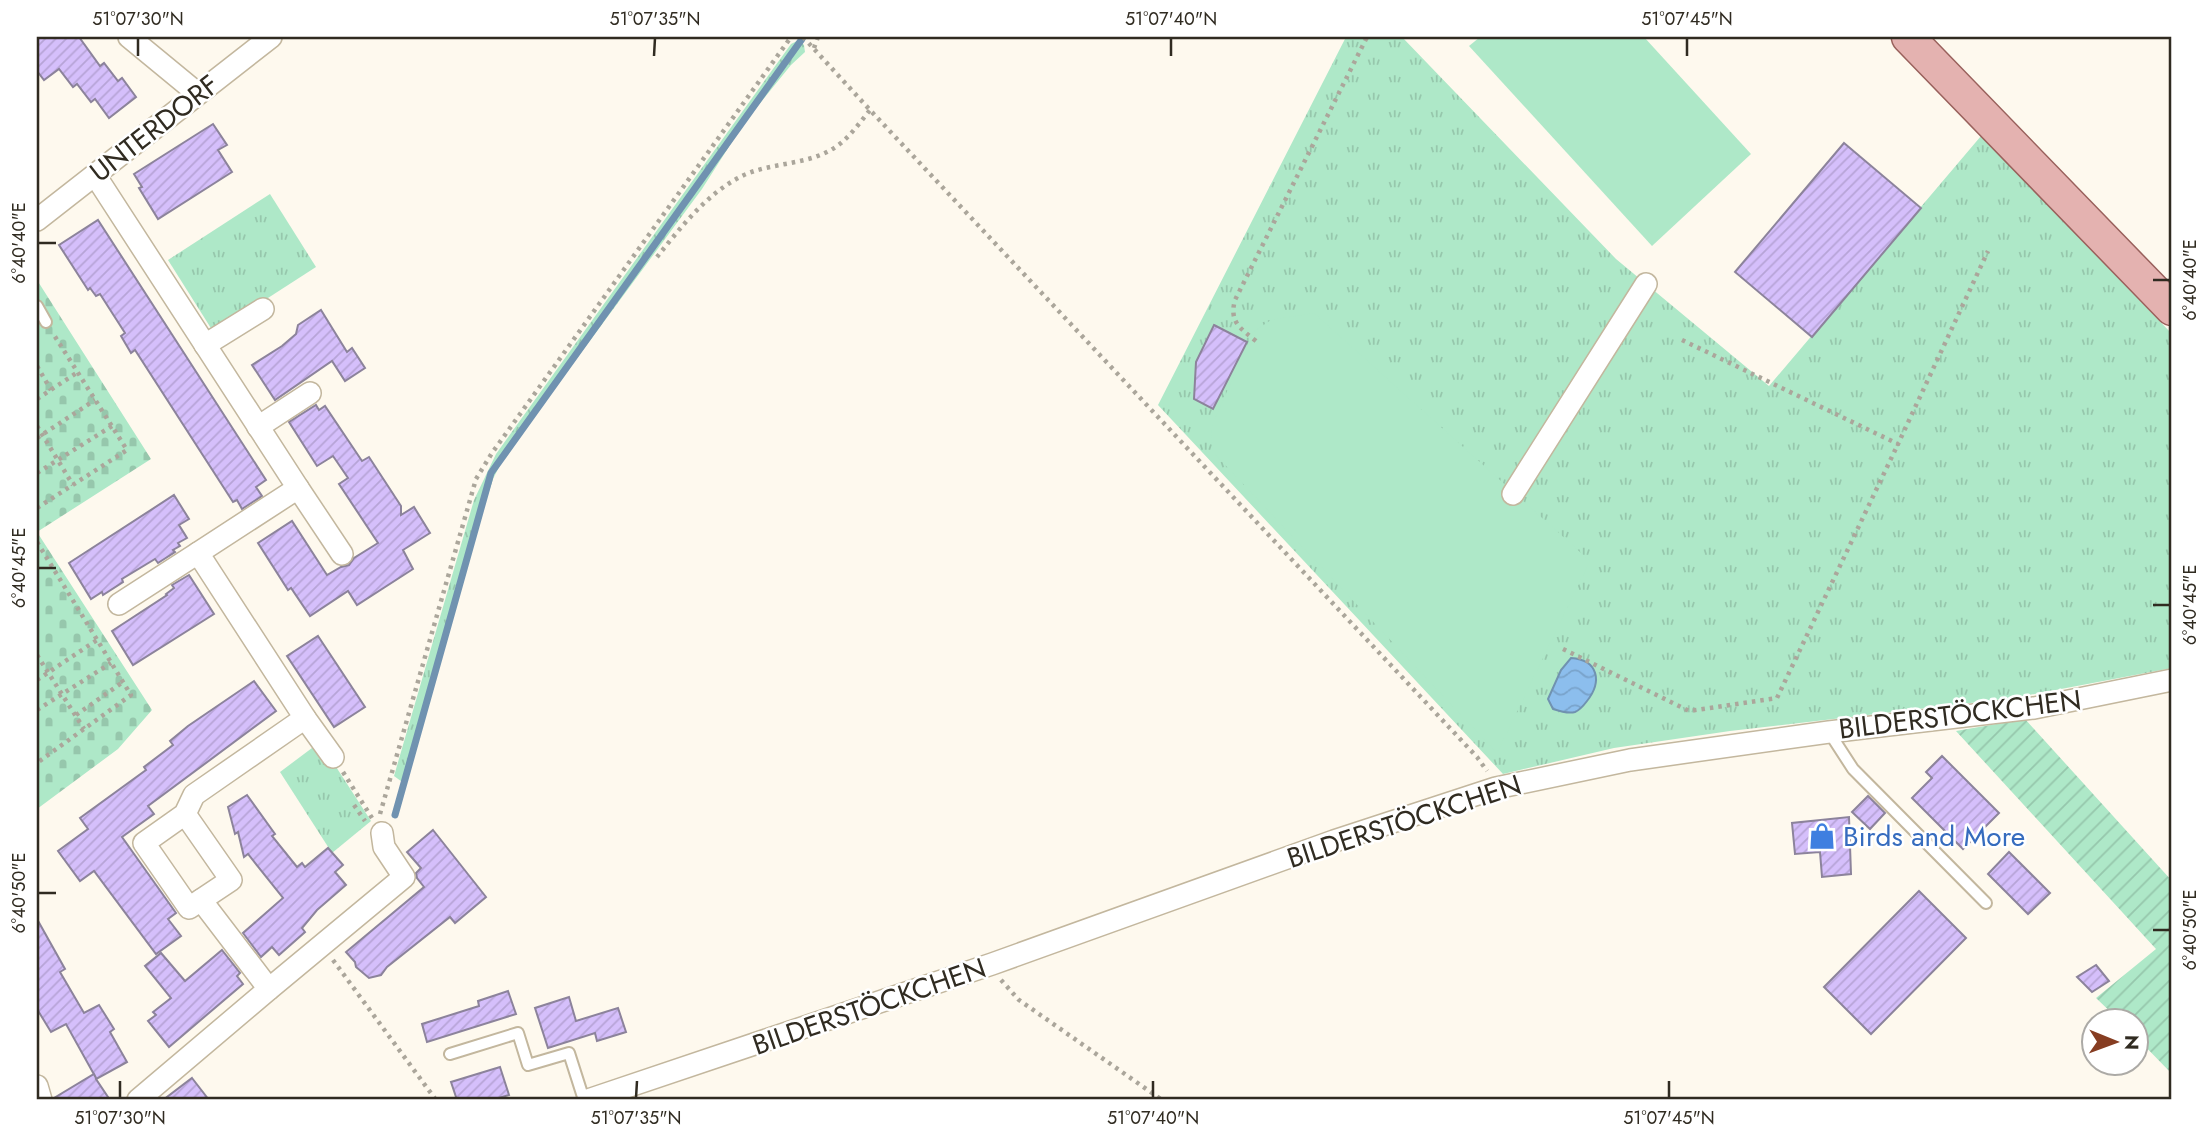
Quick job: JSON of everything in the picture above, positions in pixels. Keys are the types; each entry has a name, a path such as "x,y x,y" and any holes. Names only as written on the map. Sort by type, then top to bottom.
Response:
{"main road":[{"path":"1908,37 2172,309"}],"street":[{"path":"129,37 197,93"},
{"name":"UNTERDORF","path":"37,220 271,37"},
{"path":"95,176 342,554"},
{"path":"1513,495 1646,284"},
{"path":"205,345 264,309"},
{"path":"258,427 310,393"},
{"path":"119,604 298,488"},
{"path":"198,553 333,757"},
{"name":"BILDERSTÖCKCHEN","path":"586,1100 992,964 1334,841 1496,788 1630,760 1829,732 2034,708 2172,680"},
{"path":"185,814 231,880 189,908 144,843 185,814 194,795 305,718"},
{"path":"138,1100 404,877 384,847 380,829"},
{"path":"201,900 269,989"},
{"path":"37,1086 41,1100"}],"lane":[{"path":"37,306 46,322"},
{"path":"1829,732 1853,769 1986,903"},
{"path":"450,1054 518,1033 528,1065 569,1052 586,1100"}],"path":[{"path":"380,829 476,479 791,37"},
{"path":"803,37 1477,757 1496,788"},
{"path":"814,48 818,37"},
{"path":"1256,341 1239,327 1232,313 1235,300 1367,37"},
{"path":"657,257 695,213 732,182 758,169 827,152 844,141 870,110"},
{"path":"1563,649 1689,711 1777,698 1987,251"},
{"path":"37,508 127,450 46,322"},
{"path":"1682,341 1898,444"},
{"path":"37,366 51,390"},
{"path":"37,399 78,372"},
{"path":"39,436 95,400"},
{"path":"37,426 39,436 73,485"},
{"path":"37,474 112,426"},
{"path":"37,542 131,695 37,763"},
{"path":"37,680 97,640"},
{"path":"37,655 84,729"},
{"path":"37,710 111,663"},
{"path":"76,715 124,682"},
{"path":"333,757 380,829"},
{"path":"321,945 436,1100"},
{"path":"992,964 1014,995 1162,1100"}],"green space":[{"path":"1346,37 1402,37 1616,259 1769,386 1981,136 2172,334 2172,668 2013,698 1730,731 1614,748 1503,774 1158,405"},
{"path":"1480,37 1644,37 1751,154 1652,246 1469,46"},
{"path":"799,40 804,45 805,52 791,65 744,123 702,189 504,457 485,504 405,784 394,776 474,500 496,454 791,44"},
{"path":"270,194 316,267 214,333 168,260"},
{"path":"37,280 151,459 37,532"},
{"path":"1314,313 1590,561 1497,753 1213,452 1211,432 1214,421 1253,332 1271,320"},
{"path":"37,532 152,710 118,749 37,809"},
{"path":"2025,719 2172,881 2172,1074 2150,1051 2150,1007 2105,1007 2096,998 2156,949 1956,731"},
{"path":"320,742 371,821 332,853 280,772"}],"water":[{"path":"1571,658 1592,667 1596,680 1592,694 1585,704 1577,711 1569,713 1553,709 1548,699 1561,670"}],"building":[{"path":"37,37 79,37 100,66 104,63 118,81 122,78 136,97 109,118 95,99 91,102 77,84 73,87 59,69 44,80 37,71"},
{"path":"213,124 227,145 218,150 232,172 158,219 139,188 142,187 134,174"},
{"path":"1844,143 1921,208 1812,337 1735,272"},
{"path":"98,220 266,480 256,487 262,496 242,509 237,500 233,502 135,350 131,353 121,336 125,333 100,294 96,296 90,288 88,290 59,245"},
{"path":"321,310 347,352 352,348 365,368 345,381 332,361 275,400 252,365 282,346 296,334 298,325"},
{"path":"1214,325 1247,342 1213,409 1194,399 1196,362"},
{"path":"316,405 319,410 325,406 362,461 369,457 401,506 401,515 414,507 430,533 403,550 413,569 357,605 348,591 310,616 291,588 288,590 258,543 292,521 327,575 349,565 354,558 378,543 339,484 348,478 333,456 317,466 289,422"},
{"path":"174,495 189,519 179,525 187,538 178,543 180,546 173,550 175,552 158,563 155,559 122,579 123,582 103,595 102,592 91,599 69,563"},
{"path":"189,575 214,614 133,665 112,631 167,595 174,588 172,585"},
{"path":"318,636 365,707 334,727 287,656"},
{"path":"254,681 276,711 148,806 154,814 122,837 176,913 168,919 181,936 156,954 94,871 80,881 58,851 88,829 80,818 146,770 144,767 173,745 170,741 188,726"},
{"path":"1942,756 1999,813 1963,849 1912,798 1932,778 1926,772"},
{"path":"247,795 275,834 272,836 297,867 302,863 305,867 328,848 343,865 335,872 346,885 317,910 302,928 305,932 279,955 272,947 261,957 243,933 283,898 248,854 244,857 238,832 235,834 228,807"},
{"path":"1868,796 1885,813 1870,829 1852,812"},
{"name":"Birds and More","path":"1849,817 1851,874 1822,877 1820,852 1795,854 1792,823"},
{"path":"433,830 486,897 455,923 450,917 387,967 381,975 369,978 356,967 346,952 424,887 416,873 421,868 407,852"},
{"path":"2009,852 2050,893 2028,914 1988,874"},
{"path":"1919,891 1966,938 1871,1034 1824,987"},
{"path":"37,919 65,969 60,972 84,1013 99,1005 114,1029 110,1032 127,1062 96,1079 110,1100 54,1100 94,1074 66,1024 51,1032 37,1009"},
{"path":"222,950 240,973 237,976 243,984 169,1047 148,1021 156,1015 153,1012 171,998 145,966 161,953 185,981"},
{"path":"2096,965 2109,981 2092,992 2077,977"},
{"path":"508,991 516,1014 427,1042 422,1024 479,1006 478,1001"},
{"path":"569,997 576,1021 618,1008 626,1032 597,1041 595,1033 548,1048 535,1008"},
{"path":"500,1067 509,1095 492,1100 457,1100 451,1082"},
{"path":"192,1078 209,1100 163,1100"}],"waterway":[{"path":"395,815 491,473 802,39"}],"place":[{"name":"Birds and More","path":"1822,836"}]}
